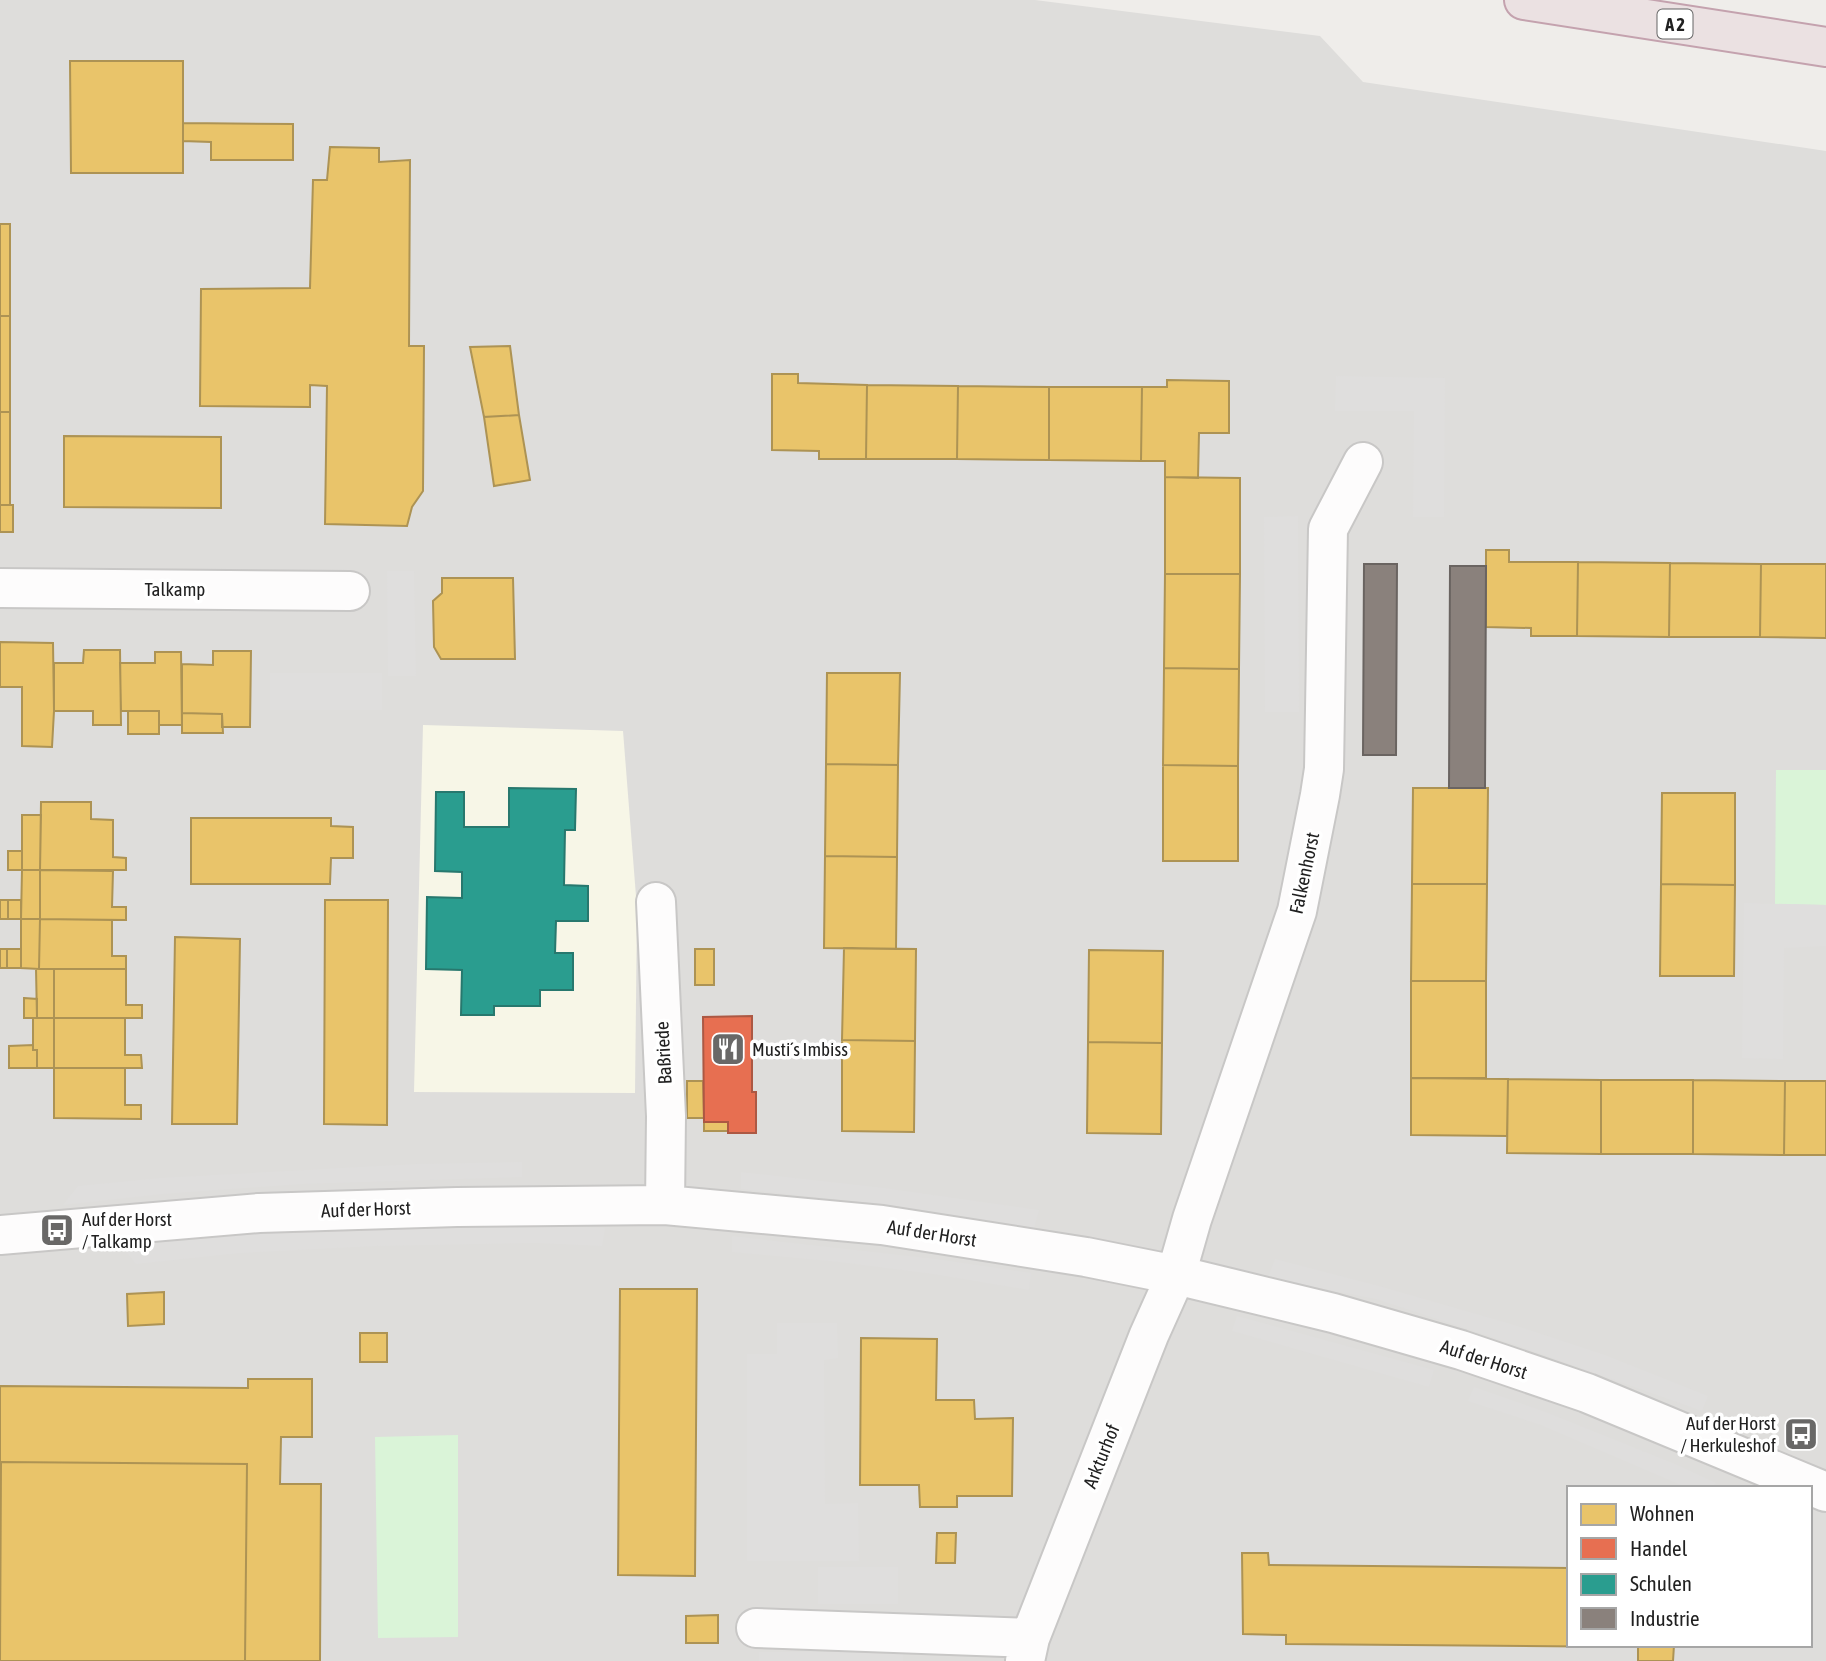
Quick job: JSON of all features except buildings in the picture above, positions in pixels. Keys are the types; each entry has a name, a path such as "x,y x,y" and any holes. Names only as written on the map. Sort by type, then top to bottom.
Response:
{"highway":[{"name":"A 2","path":"1524,0 1826,47"}],"street":[{"name":"Falkenhorst","path":"1176,1275 1192,1219 1297,911 1324,769 1328,529 1363,462"},
{"name":"Talkamp","path":"0,588 350,591"},
{"name":"Baßriede","path":"656,902 666,1116 665,1205"},
{"name":"Auf der Horst","path":"0,1235 258,1213 457,1206 665,1205 882,1225 1086,1257 1176,1275 1333,1313 1587,1393 1812,1486"},
{"name":"Arkturhof","path":"756,1628 1027,1649 1149,1335 1176,1275"}],"shaded area":[{"path":"0,0 1035,0 1320,36 1363,82 1826,151 1826,1661 0,1661"},
{"path":"1336,376 1445,378 1444,517 1413,517 1414,411 1335,411"},
{"path":"1298,516 1299,712 1265,712 1264,517"},
{"path":"387,571 414,571 416,676 388,676"},
{"path":"270,673 382,673 382,710 270,710"},
{"path":"423,725 623,731 637,909 635,1093 414,1092"},
{"path":"1744,903 1826,905 1826,946 1784,948 1783,1059 1742,1058"},
{"path":"522,1162 522,1177 301,1184 162,1194 63,1205 78,1186 160,1178 415,1164"},
{"path":"741,1172 884,1188 1039,1210 1034,1228 880,1204 741,1189"},
{"path":"377,1225 545,1225 605,1228 602,1246 536,1243 376,1246 240,1253 136,1264 121,1245 236,1234"},
{"path":"732,1236 936,1259 1031,1273 1029,1290 933,1274 732,1252"},
{"path":"1275,1259 1511,1324 1605,1355 1708,1396 1702,1411 1376,1299 1268,1278"},
{"path":"1237,1316 1434,1370 1429,1387 1232,1331"},
{"path":"777,1323 837,1323 838,1358 824,1360 825,1504 858,1503 859,1561 747,1561 747,1354 777,1354"},
{"path":"1474,1387 1543,1411 1716,1483 1714,1486 1683,1486 1541,1425 1468,1401"},
{"path":"818,1567 898,1567 898,1604 818,1604"},
{"path":"759,1652 903,1652 903,1661 759,1661"}],"green space":[{"path":"1776,770 1826,770 1826,905 1775,904"},
{"path":"458,1435 458,1637 378,1638 375,1437"}],"place":[{"name":"Musti´s Imbiss","path":"728,1049"},
{"name":"Auf der Horst / Talkamp","path":"57,1230"},
{"name":"Auf der Horst / Herkuleshof","path":"1801,1434"}]}
